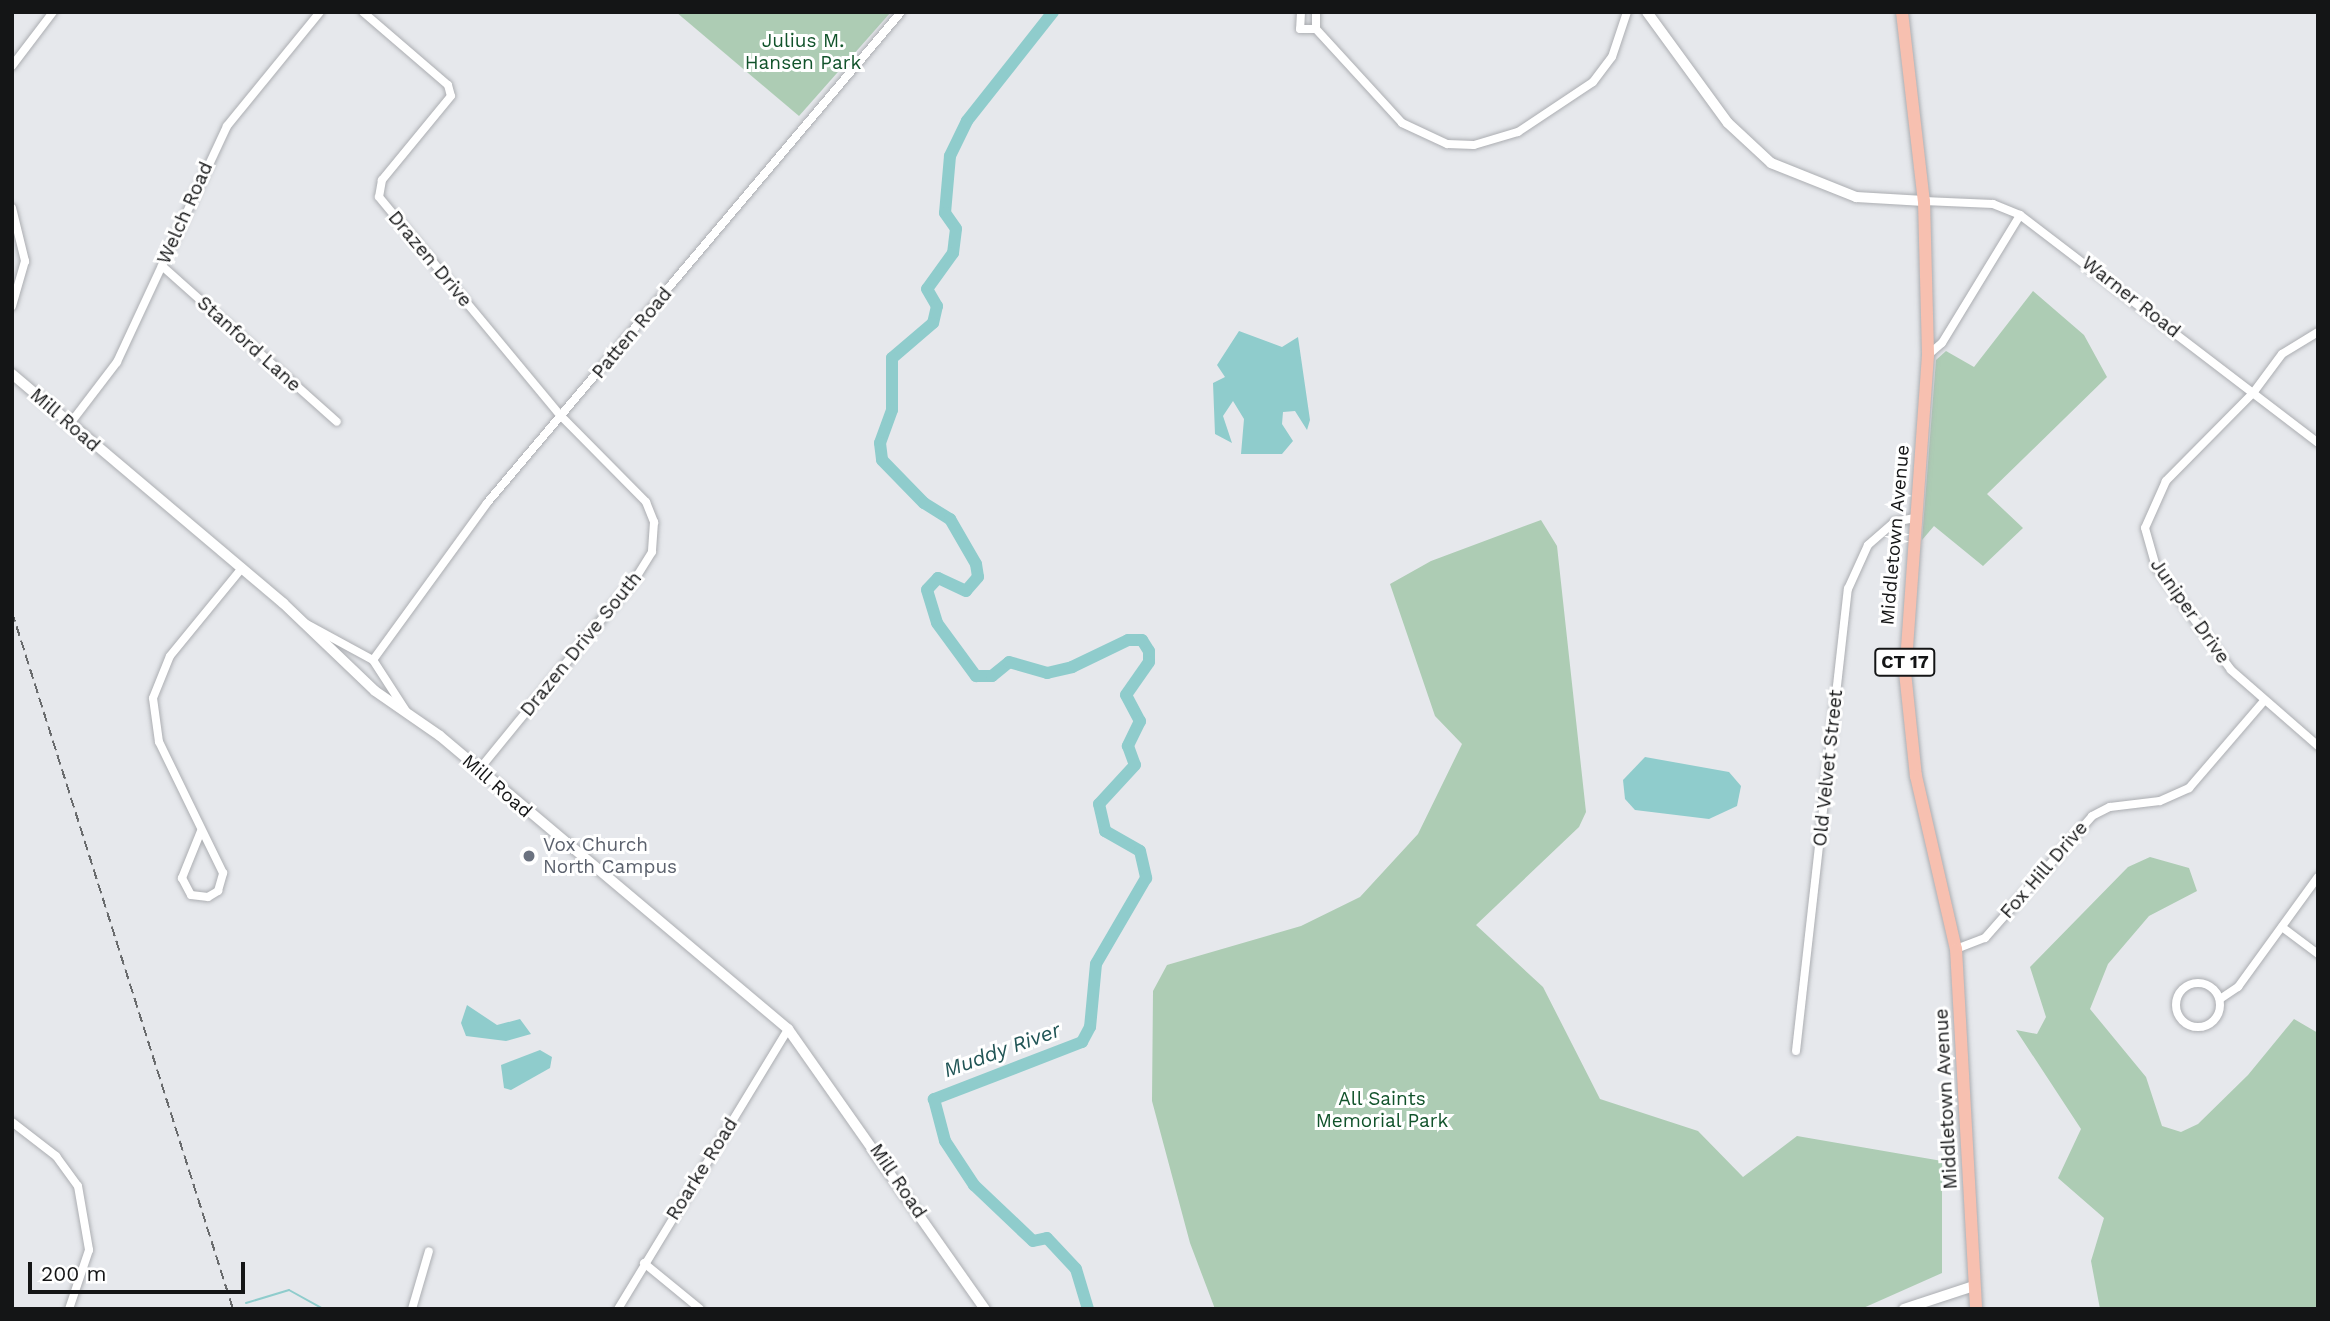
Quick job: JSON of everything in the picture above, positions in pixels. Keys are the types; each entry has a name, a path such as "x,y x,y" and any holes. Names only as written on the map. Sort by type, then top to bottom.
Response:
{"main road":[{"name":"Middletown Avenue","path":"1902,12 1924,201 1928,355 1905,635 1908,720 1956,950 1976,1309"}],"street":[{"name":"Welch Road","path":"69,425 117,362 227,127 320,12"},
{"name":"Drazen Drive","path":"363,12 448,85 451,96 382,180 379,197 561,416"},
{"name":"Patten Road","path":"373,660 464,532 901,12"},
{"path":"1301,12 1299,28 1316,29"},
{"path":"1316,12 1316,29 1402,123 1447,144 1474,145 1518,132 1593,82 1612,57 1627,12"},
{"path":"1647,12 1728,123 1771,163 1856,197 1924,201"},
{"path":"12,66 50,13"},
{"name":"Warner Road","path":"1924,201 1993,204 2020,215 2318,443"},
{"path":"12,208 25,261 12,306"},
{"path":"1928,355 1942,343 2020,215"},
{"name":"Stanford Lane","path":"162,266 337,422"},
{"name":"Juniper Drive","path":"2318,332 2282,354 2253,393 2159,490 2145,528 2162,576 2263,702 2318,746"},
{"name":"Mill Road","path":"12,374 69,425 242,568 408,715 478,770 788,1029 985,1309"},
{"name":"Drazen Drive South","path":"478,770 652,552 654,522 646,502 561,416"},
{"name":"Old Velvet Street","path":"1796,1051 1848,589 1868,545 1894,523 1914,518"},
{"path":"201,831 182,878 191,895 208,897 218,891 223,873 159,742 153,698 170,656 242,568"},
{"path":"303,622 373,660 408,715"},
{"name":"Fox Hill Drive","path":"1956,950 1985,937 2092,816 2109,807 2160,802 2189,788 2263,702"},
{"path":"2220,999 2196,984 2179,995 2176,1008 2181,1020 2197,1027 2215,1017 2220,999 2238,987 2318,877"},
{"path":"2282,927 2318,954"},
{"name":"Roarke Road","path":"618,1309 788,1029"},
{"path":"12,1122 56,1156 78,1186 89,1250 69,1309"},
{"path":"412,1309 429,1251"},
{"path":"644,1263 700,1309"},
{"path":"1904,1309 1974,1286"}],"green space":[{"name":"Julius M. Hansen Park","path":"676,12 891,12 799,116"},
{"path":"2033,291 2084,335 2107,377 1987,494 2023,528 1983,566 1934,526 1922,540 1936,360 1946,351 1974,367"},
{"name":"All Saints Memorial Park","path":"1541,520 1557,546 1586,812 1579,827 1476,925 1543,987 1600,1099 1698,1131 1743,1177 1797,1136 1942,1161 1942,1273 1861,1309 1215,1309 1190,1243 1152,1101 1153,991 1167,965 1301,926 1360,897 1418,834 1462,744 1435,716 1390,584 1431,561"},
{"path":"2150,857 2189,868 2197,891 2149,916 2108,964 2090,1009 2146,1077 2162,1126 2181,1132 2198,1124 2248,1075 2294,1019 2318,1033 2318,1309 2100,1309 2091,1261 2104,1218 2058,1178 2081,1129 2016,1030 2037,1034 2046,1017 2030,967 2128,867"}],"water":[{"path":"1239,331 1282,347 1298,337 1310,420 1307,430 1295,411 1283,412 1282,424 1293,441 1282,454 1241,454 1244,419 1233,401 1223,416 1232,443 1215,434 1213,383 1225,377 1217,365"},
{"path":"1645,757 1729,772 1741,786 1737,806 1709,819 1635,810 1625,799 1623,780"},
{"path":"467,1005 497,1025 520,1019 531,1034 506,1041 466,1036 461,1023"},
{"path":"540,1050 552,1057 550,1068 511,1090 504,1088 501,1065"}],"waterway":[{"name":"Muddy River","path":"1053,12 967,121 950,156 945,213 956,229 953,253 927,289 937,306 933,323 892,358 892,410 880,443 882,460 924,503 950,519 976,564 978,577 966,591 938,578 927,590 937,623 976,676 992,676 1009,662 1047,673 1072,667 1128,640 1142,640 1149,651 1149,662 1126,695 1140,721 1128,746 1135,765 1099,804 1105,831 1140,851 1146,878 1096,964 1090,1027 1082,1042 934,1099 945,1141 974,1185 1033,1241 1047,1238 1076,1269 1088,1309"},
{"path":"246,1303 289,1290 323,1309"},
{"path":"175,1309 207,1309"}],"railway":[{"path":"12,612 233,1309"}],"place":[{"name":"Vox Church North Campus","path":"529,856"}]}
